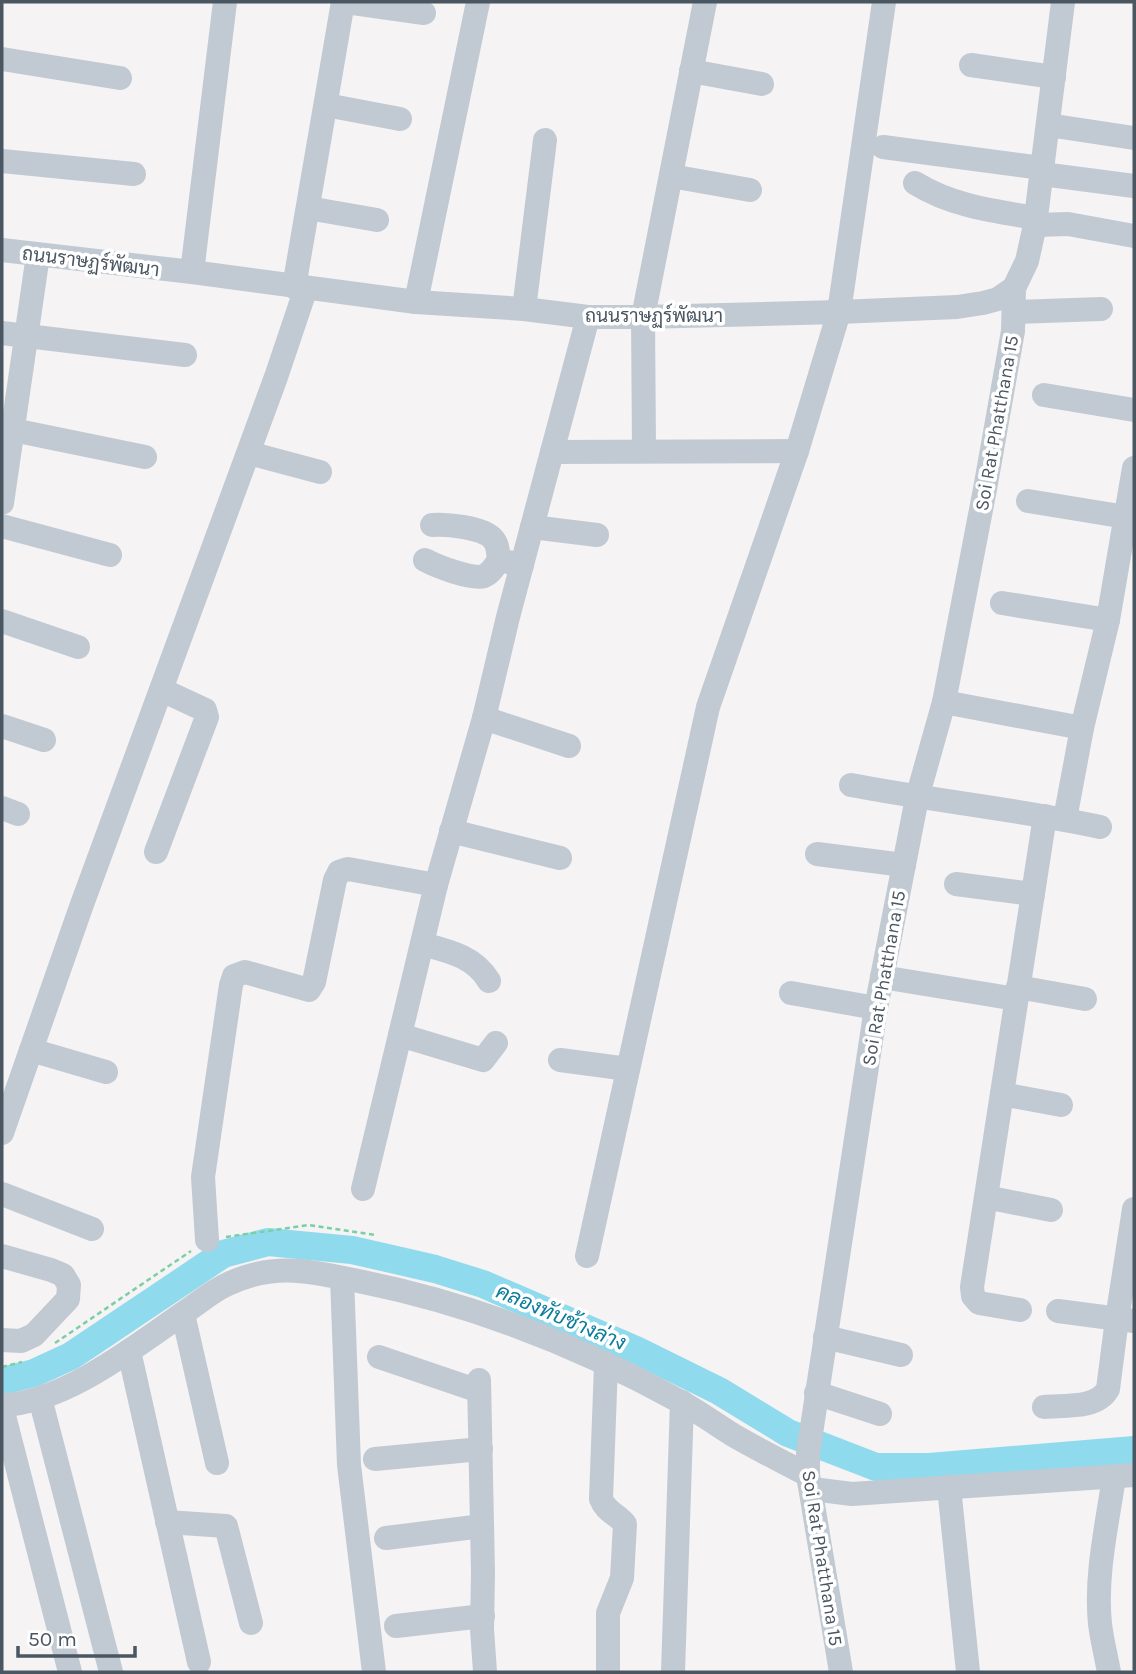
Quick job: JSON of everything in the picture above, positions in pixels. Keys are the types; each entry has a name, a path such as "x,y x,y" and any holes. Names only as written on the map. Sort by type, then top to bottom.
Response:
{"street":[{"path":"192,272 225,2"},
{"path":"2,1133 81,907 249,453 300,288 308,208 344,2 424,13"},
{"path":"416,302 478,2"},
{"path":"644,450 643,317 705,2"},
{"path":"587,1256 708,707 797,451 839,312 884,2"},
{"path":"1063,2 1035,221 1027,261 1014,300 1101,310"},
{"path":"2,59 120,78"},
{"path":"971,65 1054,77"},
{"path":"691,71 762,84"},
{"path":"326,105 400,119"},
{"path":"1048,125 1134,138"},
{"path":"524,309 545,140"},
{"path":"884,147 1134,186"},
{"path":"2,161 134,174"},
{"path":"671,176 750,190"},
{"path":"915,183 949,200 978,209 1035,221 1134,236"},
{"path":"308,208 377,220"},
{"name":"ถนนราษฏร์พัฒนา","path":"2,250 416,302 524,309 588,317 839,312 1014,300"},
{"path":"2,503 9,433 27,336 38,254"},
{"name":"Soi Rat Phatthana 15","path":"841,1672 809,1473 815,1403 876,1008 917,798 944,702 1005,385 1014,300"},
{"path":"363,1189 436,885 484,718 511,563 532,527 588,317"},
{"path":"2,333 185,355"},
{"path":"1044,395 1134,410"},
{"path":"9,433 145,457"},
{"path":"552,452 797,451"},
{"path":"249,453 320,472"},
{"path":"1020,1310 979,1303 973,1296 972,1287 1033,894 1082,728 1108,620 1134,468"},
{"path":"1028,501 1126,517"},
{"path":"432,525 447,524 488,534 511,563"},
{"path":"2,526 110,555"},
{"path":"532,527 597,535"},
{"path":"425,560 475,577 511,563"},
{"path":"1002,603 1108,620"},
{"path":"2,621 78,647"},
{"path":"156,852 207,717 205,710 198,705 162,690"},
{"path":"944,702 1082,728"},
{"path":"484,718 569,746"},
{"path":"2,726 44,740"},
{"path":"851,785 1100,827"},
{"path":"451,831 560,858"},
{"path":"817,854 904,865"},
{"path":"207,1240 203,1177 234,976 244,972 309,990 314,982 335,880 339,872 348,869 436,885"},
{"path":"956,884 1033,894"},
{"path":"422,944 470,960 482,970 489,981"},
{"path":"882,977 1085,999"},
{"path":"791,993 876,1008"},
{"path":"400,1035 481,1060 486,1059 496,1043"},
{"path":"31,1051 106,1072"},
{"path":"560,1060 628,1069"},
{"path":"1002,1094 1061,1105"},
{"path":"2,1194 92,1229"},
{"path":"986,1197 1051,1210"},
{"path":"1044,1407 1096,1402 1104,1397 1125,1320 1134,1209"},
{"path":"2,1256 63,1275 69,1285 68,1299 34,1335 21,1341 2,1340"},
{"path":"70,1672 2,1406 40,1398 75,1383 129,1351 225,1285 271,1269 294,1270 385,1286 462,1307 556,1343 682,1402 734,1436 852,1494 1124,1476 1100,1587 1100,1623 1109,1672"},
{"path":"342,1278 349,1465 374,1672"},
{"path":"1058,1311 1125,1320"},
{"path":"183,1314 216,1463"},
{"path":"825,1336 901,1355"},
{"path":"129,1351 199,1662"},
{"path":"379,1357 479,1385 485,1672"},
{"path":"606,1365 601,1499 604,1508 620,1517 625,1524 622,1578 608,1614 608,1672"},
{"path":"40,1398 111,1672"},
{"path":"673,1672 682,1402"},
{"path":"815,1403 880,1414"},
{"path":"375,1460 481,1449"},
{"path":"949,1487 968,1672"},
{"path":"167,1522 226,1526 251,1623"},
{"path":"386,1538 482,1526"},
{"path":"396,1626 483,1616"}],"path":[{"path":"51,1347 207,1240 310,1225 376,1236"},
{"path":"2,1367 30,1359"}],"waterway":[{"name":"คลองทับช้างล่าง","path":"2,1381 34,1373 71,1356 223,1254 268,1242 352,1250 435,1269 483,1284 636,1350 719,1391 788,1433 876,1467 929,1467 1134,1450"}]}
